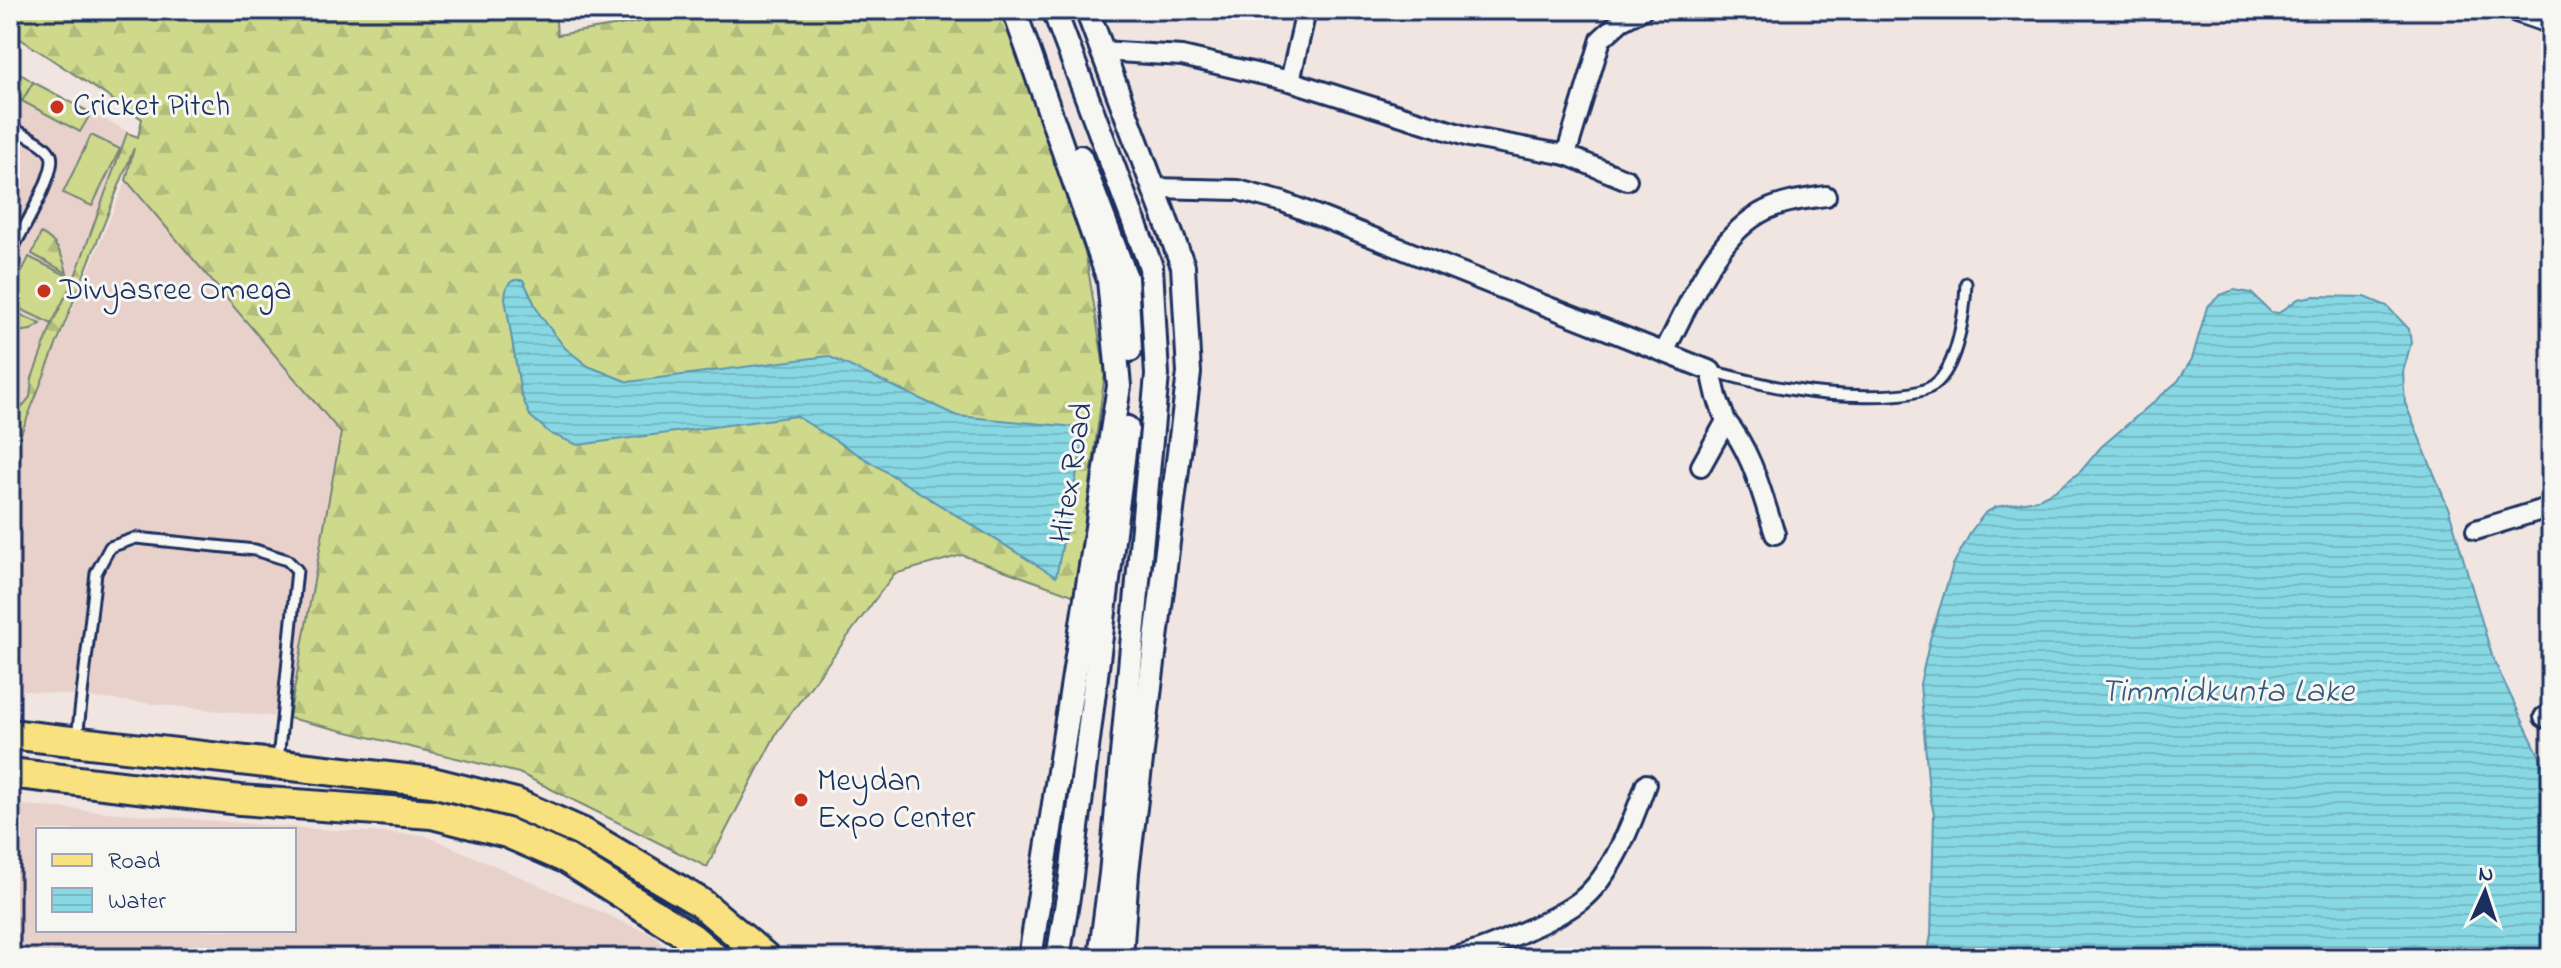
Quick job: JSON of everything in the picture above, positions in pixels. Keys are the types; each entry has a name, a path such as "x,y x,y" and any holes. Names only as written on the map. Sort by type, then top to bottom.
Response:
{"main road":[{"path":"10,734 432,782 515,803 581,832 701,903 766,958"},
{"path":"10,773 240,800 432,814 507,833 567,859 688,948 715,958"}],"street":[{"name":"Hitex Road","path":"1014,10 1109,280 1119,386 1030,958"},
{"name":"Hitex Road","path":"1025,10 1126,278 1132,385 1070,884 1058,958"},
{"path":"1054,10 1151,267 1157,375 1100,958"},
{"path":"1087,10 1183,266 1189,373 1127,872 1121,958"},
{"path":"1566,155 1601,39 1621,21 1642,10"},
{"path":"2510,10 2551,24"},
{"path":"1290,81 1304,13"},
{"path":"1101,51 1182,56 1290,81 1469,137 1566,155 1627,180"},
{"path":"1154,188 1238,190 1283,202 1711,371 1726,421 1749,456 1775,534"},
{"path":"1664,352 1725,241 1765,210 1787,202 1826,196"},
{"path":"1701,466 1726,421"},
{"path":"2476,530 2551,507"},
{"path":"1456,957 1484,950 1560,914 1582,900 1608,868 1630,830 1646,784"},
{"path":"1456,957 1486,958"}],"lane":[{"path":"10,127 44,147 51,154 52,162 43,189 10,254"},
{"path":"1711,371 1797,391 1880,396 1915,393 1935,385 1950,362 1963,326 1966,283"},
{"path":"77,741 96,573 110,547 136,538 255,550 287,560 297,570 278,765"}],"shaded area":[{"path":"10,67 138,137 46,373 126,180 341,433 289,718 10,689"},
{"path":"10,804 424,835 656,936 672,958 10,958"}],"green space":[{"path":"10,10 555,10 557,35 714,10 1006,10 1086,256 1105,373 1075,596 962,555 894,574 777,732 707,867 519,773 289,718 341,433 126,180 134,148 17,444 10,441 13,422 30,397 32,378 52,324 74,279 127,133 138,137 142,119 10,32"},
{"path":"10,67 33,82 22,101 10,99"},
{"name":"Cricket Pitch","path":"33,82 91,113 80,132 22,101"},
{"path":"91,135 120,149 92,206 63,193"},
{"path":"41,233 58,250 67,273 32,254"},
{"path":"29,257 74,279 52,324 10,304 10,296"},
{"path":"10,310 41,324 31,330 10,333"}],"water":[{"path":"515,280 523,280 540,315 565,348 588,366 628,382 828,356 957,416 1086,428 1056,577 796,416 578,445 551,434 530,416 521,394 505,298 508,285"},
{"name":"Timmidkunta Lake","path":"2234,290 2251,293 2271,312 2279,313 2298,299 2314,296 2365,297 2387,306 2409,329 2411,343 2403,372 2405,403 2449,510 2493,659 2551,780 2551,958 1923,958 1928,951 1931,935 1934,814 1929,791 1920,684 1953,565 1985,513 1996,507 2036,500 2055,491 2081,471 2101,447 2178,381 2192,359 2207,307 2220,295"}],"place":[{"name":"Cricket Pitch","path":"57,107"},
{"name":"Divyasree Omega","path":"44,291"},
{"name":"Meydan Expo Center","path":"801,800"}]}
